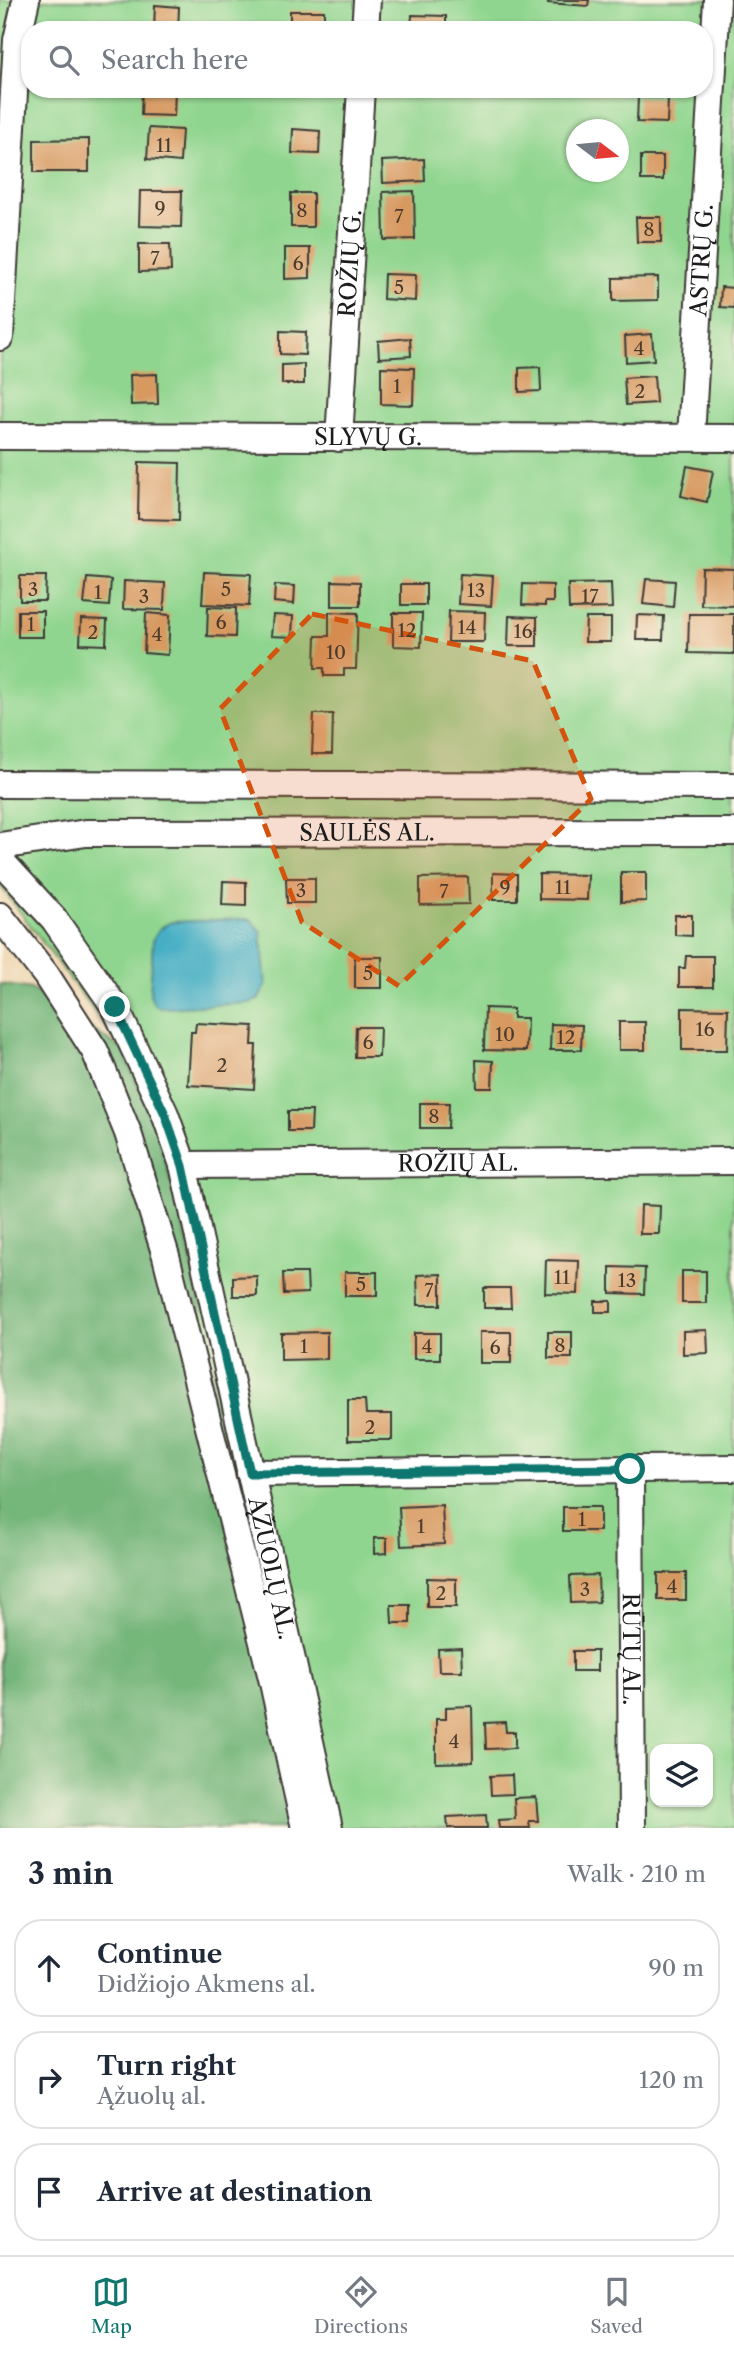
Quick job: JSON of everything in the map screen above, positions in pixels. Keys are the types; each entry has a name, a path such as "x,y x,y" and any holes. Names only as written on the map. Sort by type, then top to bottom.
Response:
{"street":[{"path":"22,21 26,0"},
{"path":"366,21 367,0"},
{"name":"ASTRŲ G.","path":"713,67 717,0"},
{"path":"0,337 21,25"},
{"name":"ROŽIŲ G.","path":"339,438 360,98"},
{"name":"ASTRŲ G.","path":"691,437 711,98"},
{"name":"SLYVŲ G.","path":"0,436 734,438"},
{"path":"0,784 734,786"},
{"name":"SAULĖS AL.","path":"0,846 86,833 734,832"},
{"name":"ĄŽUOLŲ AL.","path":"0,860 54,919 115,1007 165,1114 183,1166 329,1828"},
{"path":"0,916 46,975 95,1051 128,1133 166,1256 272,1678 305,1828"},
{"name":"ROŽIŲ AL.","path":"183,1166 734,1161"},
{"path":"250,1473 734,1468"},
{"name":"RŪTŲ AL.","path":"630,1469 632,1828"}],"highlighted area":[{"path":"312,614 533,661 591,799 399,986 302,922 220,709"}],"green space":[{"path":"0,0 734,0 734,1828 302,1828 188,1246 159,1138 123,1050 0,885"},
{"path":"0,984 31,989 123,1050 159,1138 188,1246 302,1828 0,1828"}],"water":[{"path":"251,920 261,932 266,986 258,1000 249,1003 164,1008 155,1004 150,995 153,940 160,929 172,922"}],"building":[{"path":"548,0 589,0 588,6 548,3"},
{"path":"155,5 179,7 178,21 154,21"},
{"path":"290,11 324,11 324,21 290,21"},
{"path":"412,15 446,16 446,21 412,21"},
{"path":"142,98 175,98 174,116 141,115"},
{"path":"638,98 668,98 667,123 637,122"},
{"path":"149,128 182,130 180,162 147,159"},
{"path":"293,129 320,131 319,154 292,153"},
{"path":"89,139 89,172 34,172 34,140"},
{"path":"641,156 663,156 663,180 641,180"},
{"path":"424,159 425,181 383,183 382,161"},
{"path":"140,191 182,191 181,227 139,226"},
{"path":"414,191 415,239 384,240 383,192"},
{"path":"291,193 313,193 313,227 291,227"},
{"path":"636,217 661,217 661,242 637,242"},
{"path":"139,244 170,244 171,271 139,272"},
{"path":"285,248 310,248 310,278 285,279"},
{"path":"384,274 416,275 415,301 383,299"},
{"path":"658,277 658,300 613,301 613,278"},
{"path":"721,287 734,288 734,308 720,307"},
{"path":"280,331 306,332 305,355 280,354"},
{"path":"652,334 654,360 626,362 625,336"},
{"path":"410,338 411,356 379,358 378,341"},
{"path":"304,364 304,384 282,384 282,365"},
{"path":"381,367 414,368 413,405 381,404"},
{"path":"540,367 541,391 519,392 519,368"},
{"path":"157,374 158,404 131,405 130,375"},
{"path":"654,376 656,403 626,405 624,378"},
{"path":"139,462 180,463 179,520 138,519"},
{"path":"687,466 713,471 707,502 681,496"},
{"path":"702,568 734,569 733,606 701,605"},
{"path":"204,572 251,574 249,606 202,604"},
{"path":"460,574 493,576 491,606 458,604"},
{"path":"20,576 46,576 45,601 20,601"},
{"path":"87,578 111,580 109,606 84,604"},
{"path":"646,579 675,581 673,607 643,604"},
{"path":"124,581 165,583 164,610 123,609"},
{"path":"332,581 360,582 360,606 332,606"},
{"path":"611,583 612,608 569,609 568,584"},
{"path":"401,584 426,584 426,605 401,605"},
{"path":"523,584 553,585 553,602 545,602 545,606 522,605"},
{"path":"275,585 295,586 294,604 274,602"},
{"path":"208,607 236,608 235,637 207,636"},
{"path":"18,611 43,611 43,637 18,637"},
{"path":"449,611 485,612 484,642 448,642"},
{"path":"329,612 358,613 356,669 344,669 344,676 324,676 324,668 315,668 316,636 329,636"},
{"path":"146,613 170,615 168,655 144,653"},
{"path":"393,613 422,613 421,647 393,646"},
{"path":"689,614 734,614 734,654 688,653"},
{"path":"273,615 293,616 292,637 271,636"},
{"path":"637,615 664,616 663,640 636,640"},
{"path":"509,616 537,617 537,646 508,646"},
{"path":"586,618 611,618 611,642 585,642"},
{"path":"81,619 107,620 106,645 80,644"},
{"path":"314,714 333,714 332,754 312,754"},
{"path":"621,872 646,872 646,901 621,902"},
{"path":"493,873 517,874 517,900 493,900"},
{"path":"539,874 588,875 587,900 539,899"},
{"path":"468,877 469,904 420,905 420,878"},
{"path":"286,878 315,878 315,903 287,903"},
{"path":"223,881 246,882 246,906 222,905"},
{"path":"675,915 692,915 692,936 675,935"},
{"path":"686,956 713,956 713,987 679,987 679,968 685,968"},
{"path":"355,957 382,957 382,988 355,988"},
{"path":"485,1008 513,1009 513,1018 527,1018 526,1051 484,1050"},
{"path":"682,1008 728,1009 727,1050 682,1050"},
{"path":"619,1022 645,1022 645,1050 619,1050"},
{"path":"196,1023 253,1026 252,1045 256,1045 254,1089 188,1085 191,1032 195,1032"},
{"path":"551,1024 582,1025 581,1050 550,1050"},
{"path":"356,1027 380,1027 379,1057 355,1057"},
{"path":"476,1060 493,1061 492,1088 477,1088"},
{"path":"420,1103 449,1103 448,1128 420,1128"},
{"path":"288,1111 312,1111 311,1131 288,1131"},
{"path":"641,1205 660,1206 659,1234 640,1234"},
{"path":"546,1260 579,1261 578,1294 545,1293"},
{"path":"610,1267 645,1268 644,1294 610,1293"},
{"path":"682,1271 706,1271 706,1303 682,1303"},
{"path":"345,1272 377,1272 377,1296 345,1296"},
{"path":"283,1273 307,1273 308,1293 284,1294"},
{"path":"441,1274 441,1305 418,1305 417,1275"},
{"path":"257,1276 257,1296 233,1296 233,1277"},
{"path":"484,1288 510,1288 511,1308 484,1308"},
{"path":"595,1301 611,1301 611,1312 595,1312"},
{"path":"707,1330 708,1353 683,1354 683,1331"},
{"path":"327,1332 327,1359 281,1360 281,1333"},
{"path":"480,1332 511,1332 511,1363 480,1363"},
{"path":"548,1332 572,1332 572,1358 548,1358"},
{"path":"414,1333 440,1333 440,1359 414,1359"},
{"path":"348,1400 365,1400 366,1414 392,1414 392,1440 348,1440"},
{"path":"442,1505 444,1544 401,1546 399,1507"},
{"path":"563,1507 600,1507 600,1531 563,1531"},
{"path":"374,1538 387,1538 387,1553 374,1554"},
{"path":"658,1573 686,1573 686,1600 658,1600"},
{"path":"598,1575 599,1602 571,1603 570,1576"},
{"path":"427,1578 456,1579 456,1607 427,1607"},
{"path":"391,1605 410,1605 410,1623 392,1623"},
{"path":"461,1648 462,1671 439,1671 438,1649"},
{"path":"573,1651 597,1651 597,1671 573,1671"},
{"path":"472,1706 473,1762 436,1763 436,1719 446,1719 446,1707"},
{"path":"505,1722 506,1732 515,1732 515,1748 486,1749 485,1723"},
{"path":"512,1775 513,1794 491,1795 490,1776"},
{"path":"536,1797 538,1821 529,1821 530,1828 499,1828 498,1820 515,1819 514,1798"},
{"path":"486,1815 487,1828 448,1828 447,1817"}],"route":[{"path":"115,1007 165,1114 183,1166 250,1473 630,1469"}]}
